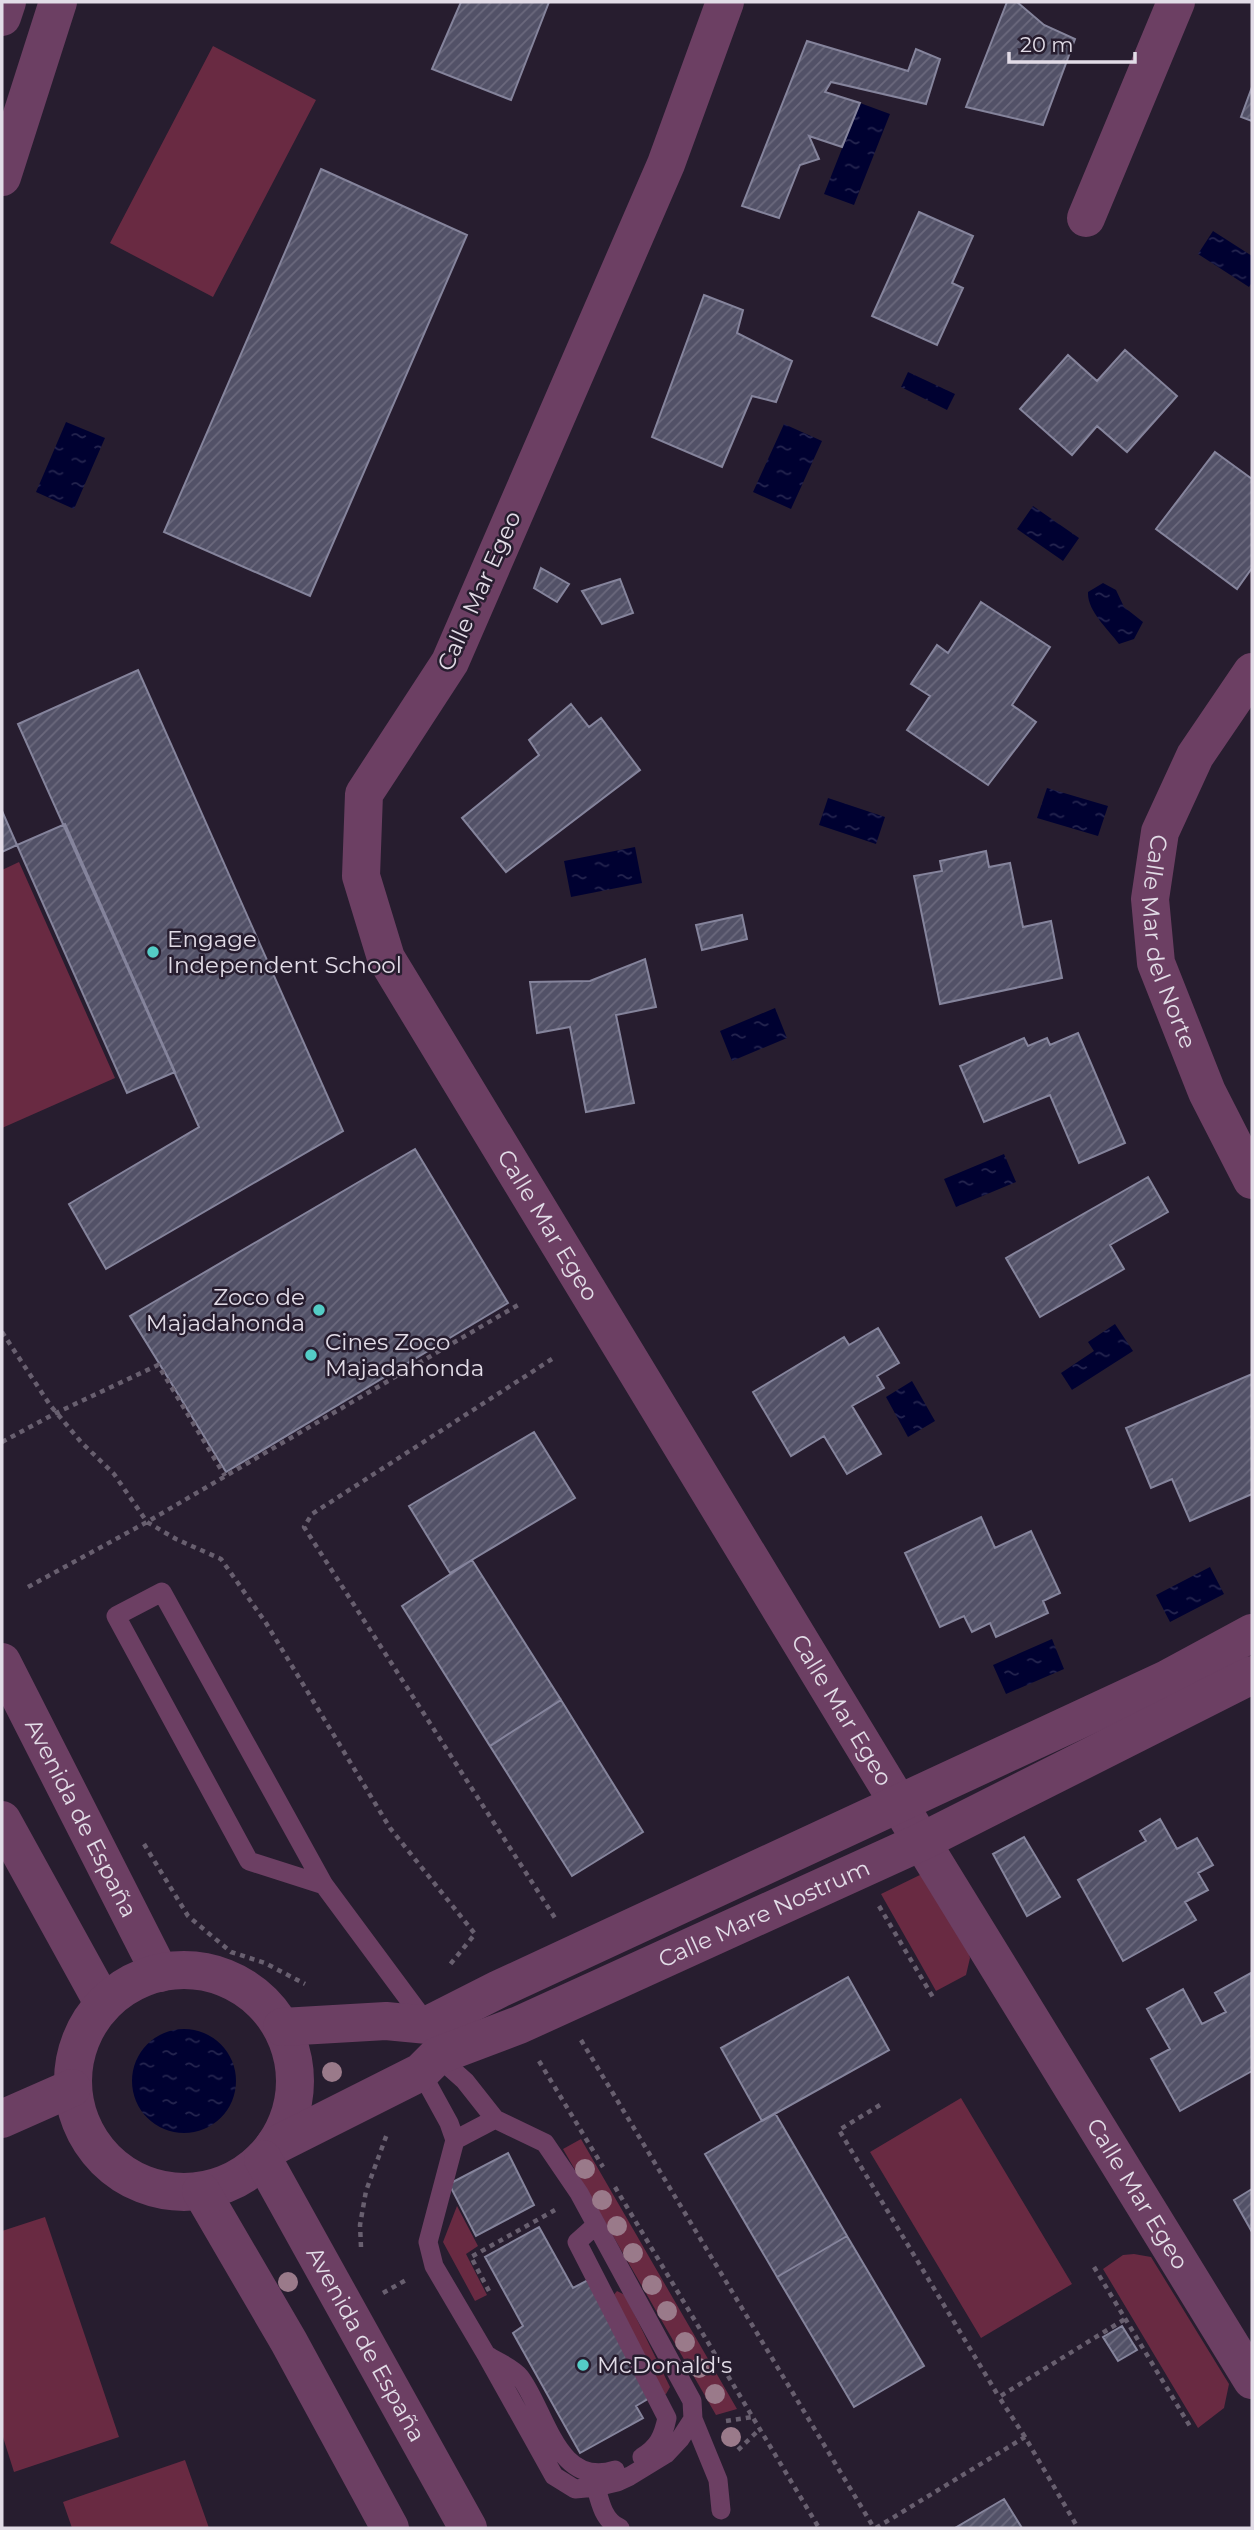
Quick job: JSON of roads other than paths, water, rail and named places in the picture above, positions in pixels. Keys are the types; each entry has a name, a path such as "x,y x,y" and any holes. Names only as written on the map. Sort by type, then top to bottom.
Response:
{"street":[{"path":"2,17 7,2"},
{"path":"2,177 58,2"},
{"name":"Calle Mar Egeo","path":"726,2 666,164 450,662 364,794 361,876 386,958 921,1842 1252,2380"},
{"path":"1086,218 1176,2"},
{"name":"Calle Mar del Norte","path":"1252,672 1195,756 1160,832 1150,899 1156,963 1207,1092 1252,1180"},
{"name":"Calle Mare Nostrum","path":"268,2152 429,2051 511,1983 1167,1679 1252,1633"},
{"name":"Avenida de España","path":"2,1662 160,1973"},
{"name":"Calle Mare Nostrum","path":"429,2051 519,2025 921,1842 1252,1675"},
{"path":"2,1820 103,2003"},
{"path":"196,1970 230,1980 260,1999 282,2027 293,2056 295,2088 289,2118 268,2152 235,2180 201,2191 170,2191 141,2183 114,2168 93,2146 78,2118 72,2088 74,2057 85,2028 103,2003 129,1984 160,1973 196,1970"},
{"path":"282,2027 386,2021 429,2051"},
{"path":"2,2119 72,2088"},
{"name":"Avenida de España","path":"268,2152 468,2528"},
{"path":"201,2191 289,2342 390,2528"}],"lane":[{"path":"324,1885 249,1861 116,1616 162,1592 324,1885 429,2051 455,2140 428,2242 429,2252 434,2266 554,2476 575,2488 617,2482 666,2454 680,2439 692,2410"},
{"path":"429,2051 465,2081 495,2119 545,2143 579,2193 692,2410 718,2480 721,2510"},
{"path":"455,2140 495,2119"},
{"path":"487,2356 518,2374 554,2440 572,2465 582,2472 608,2473 625,2467 655,2449 663,2435 667,2418 577,2242 596,2225"},
{"path":"596,2487 600,2505 612,2525 620,2528"}],"water":[{"path":"860,103 890,114 854,205 824,194"},
{"path":"1213,231 1252,256 1252,282 1249,287 1198,254"},
{"path":"908,372 955,394 947,410 901,387"},
{"path":"66,422 105,438 74,509 36,492"},
{"path":"784,424 822,441 791,509 753,492"},
{"path":"1033,506 1079,538 1063,561 1017,529"},
{"path":"1103,583 1116,590 1124,607 1143,622 1134,639 1119,644 1094,613 1088,592"},
{"path":"1047,788 1108,806 1098,836 1037,818"},
{"path":"828,798 885,817 876,844 819,825"},
{"path":"635,847 642,883 571,897 564,861"},
{"path":"775,1008 787,1038 732,1061 720,1031"},
{"path":"1004,1154 1016,1182 956,1207 944,1179"},
{"path":"1115,1324 1133,1351 1072,1390 1061,1373 1094,1351 1088,1342"},
{"path":"912,1381 935,1421 908,1437 886,1397"},
{"path":"1210,1567 1224,1594 1170,1622 1156,1595"},
{"path":"1052,1639 1064,1669 1006,1694 993,1665"},
{"path":"184,2029 204,2033 221,2044 232,2061 236,2081 232,2101 221,2118 204,2129 184,2133 164,2129 147,2118 136,2101 132,2081 136,2061 147,2044 164,2033"}],"place":[{"name":"Engage Independent School","path":"153,952"},
{"name":"Zoco de Majadahonda","path":"319,1310"},
{"name":"Cines Zoco Majadahonda","path":"311,1355"},
{"name":"McDonald's","path":"583,2365"}]}
